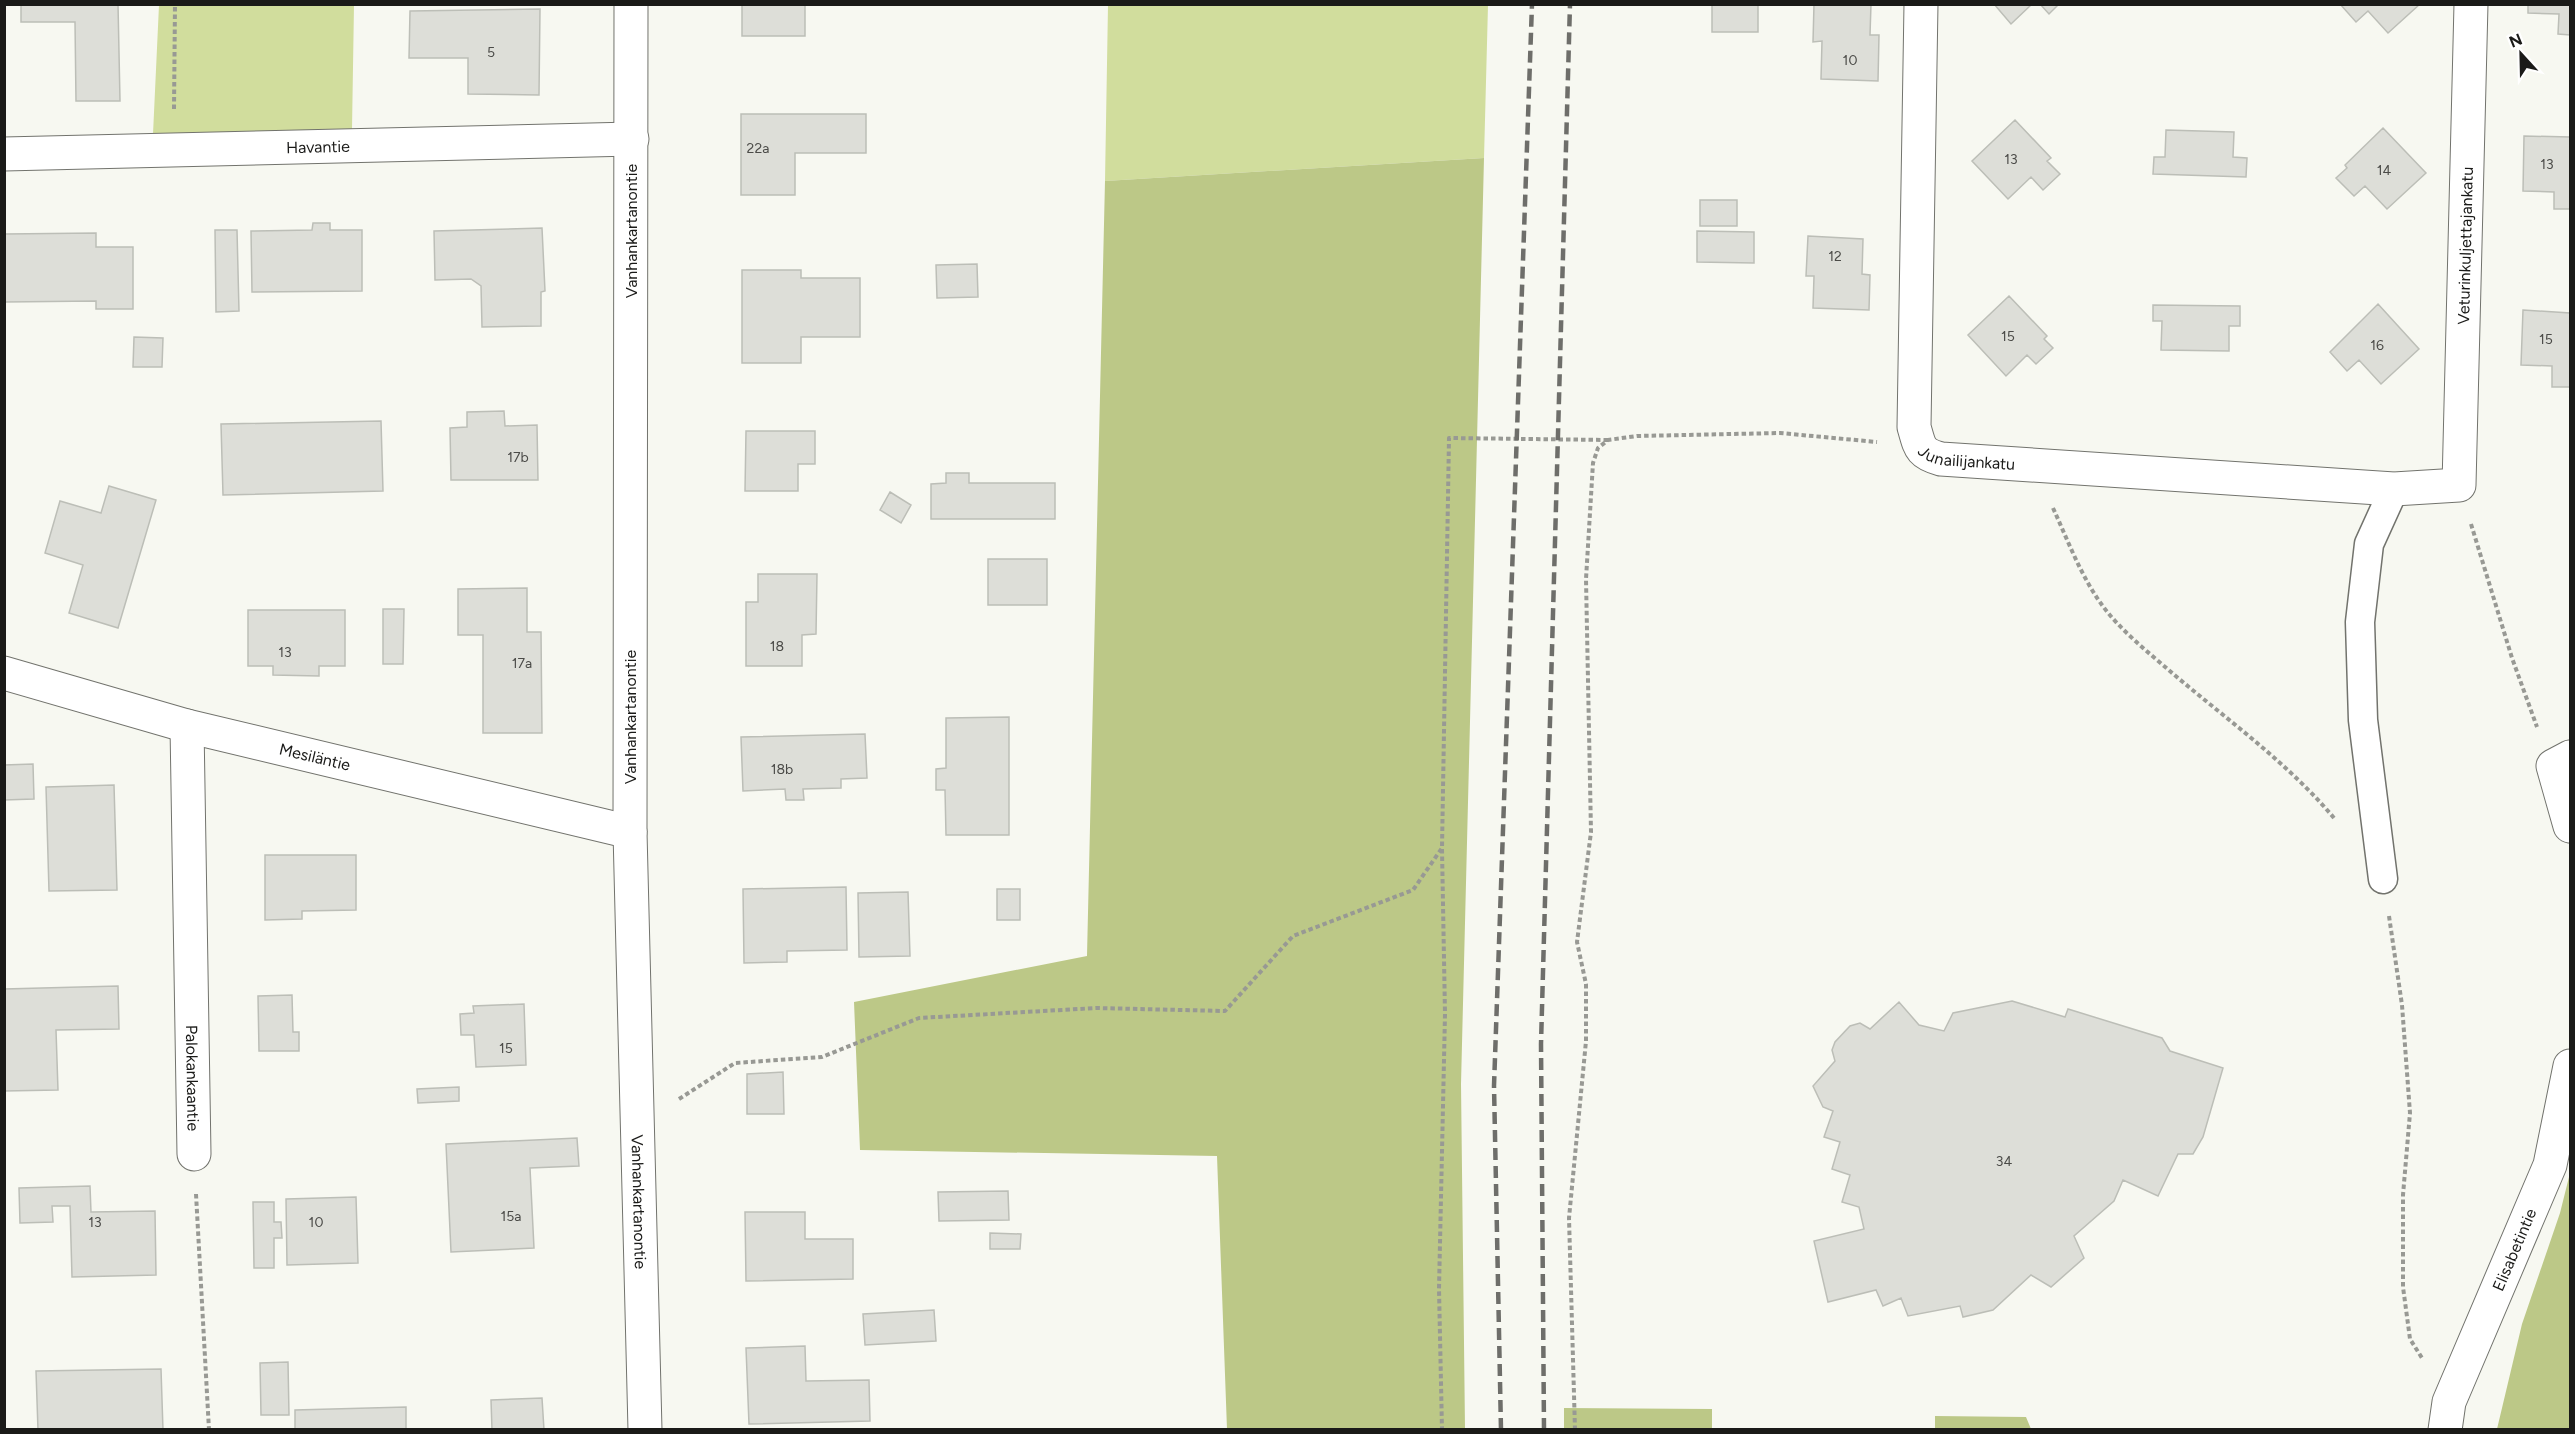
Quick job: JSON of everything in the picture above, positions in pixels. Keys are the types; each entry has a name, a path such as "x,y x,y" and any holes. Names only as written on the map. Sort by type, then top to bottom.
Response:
{"street":[{"name":"Vanhankartanontie","path":"631,4 630,832 645,1430"},
{"name":"Junailijankatu","path":"1921,4 1914,427 1920,448 1926,455 1941,459 2034,466 2394,489 2459,485"},
{"name":"Veturinkuljettajankatu","path":"2459,485 2471,4"},
{"name":"Havantie","path":"4,154 632,139"},
{"name":"Mesiläntie","path":"4,674 187,726 630,832"},
{"name":"Palokankaantie","path":"187,726 194,1154"},
{"path":"2562,761 2571,826"},
{"name":"Elisabetintie","path":"2447,1416 2550,1165 2571,1066"}],"lane":[{"path":"2383,879 2363,720 2360,622 2369,544 2394,489"}],"path":[{"path":"174,150 175,4"},
{"path":"1442,1430 1439,1290 1445,1014 1442,848 1449,438 1608,440 1637,436 1780,433 1920,448"},
{"path":"1575,1430 1569,1218 1586,1041 1586,984 1577,942 1591,832 1586,579 1593,463 1598,448 1608,440"},
{"path":"2034,466 2078,564 2103,606 2150,654 2309,790 2340,824"},
{"path":"2459,485 2512,658 2562,761"},
{"path":"637,1129 735,1063 822,1057 919,1018 1096,1008 1225,1011 1293,936 1413,890 1442,848"},
{"path":"2386,909 2391,919 2402,1005 2410,1113 2403,1195 2403,1287 2410,1339 2447,1416"},
{"name":"Palokankaantie","path":"194,1154 208,1430"}],"green space":[{"path":"159,5 354,5 352,129 153,134"},
{"path":"1108,5 1488,5 1484,158 1105,181"},
{"path":"1484,158 1461,1084 1465,1429 1227,1429 1217,1156 860,1150 854,1002 1087,956 1105,181"},
{"path":"2570,1173 2570,1429 2497,1429 2522,1324 2560,1213"},
{"path":"1564,1408 1712,1409 1712,1429 1564,1429"},
{"path":"1935,1416 2026,1417 2031,1429 1935,1429"}],"building":[{"path":"21,4 118,4 120,101 76,101 75,22 21,22"},
{"path":"742,4 805,4 805,36 742,36"},
{"path":"1712,4 1758,4 1758,32 1712,32"},
{"path":"1814,4 1871,4 1870,35 1879,35 1878,81 1821,79 1822,41 1813,42"},
{"path":"1994,4 2032,4 2011,24"},
{"path":"2040,4 2059,4 2049,14"},
{"path":"2340,4 2420,4 2388,33 2368,11 2356,22"},
{"path":"2528,4 2570,4 2570,35 2558,34 2559,14 2528,13"},
{"path":"540,9 539,95 468,94 468,58 409,58 410,11"},
{"path":"741,114 866,114 866,153 795,153 795,195 741,195"},
{"path":"2015,120 2051,158 2047,161 2060,174 2043,190 2031,177 2008,199 1972,161"},
{"path":"2383,128 2426,173 2387,209 2365,186 2354,196 2336,178 2347,168 2345,165"},
{"path":"2166,130 2234,132 2233,157 2247,158 2246,177 2153,174 2154,157 2165,157"},
{"path":"2524,136 2570,137 2570,209 2554,209 2554,192 2523,191"},
{"path":"1700,200 1737,200 1737,226 1700,226"},
{"path":"313,223 330,223 330,230 362,230 362,291 252,292 251,231 312,230"},
{"path":"542,228 545,291 541,292 541,326 482,327 481,286 471,279 435,280 434,231"},
{"path":"215,230 237,230 239,311 216,312"},
{"path":"1697,231 1754,232 1754,263 1697,262"},
{"path":"96,233 96,247 133,247 133,309 96,309 96,301 5,302 5,234"},
{"path":"1808,236 1863,239 1862,274 1870,275 1869,310 1813,308 1814,276 1806,276"},
{"path":"977,264 978,297 937,298 936,265"},
{"path":"742,270 801,270 801,278 860,278 860,337 801,337 801,363 742,363"},
{"path":"2009,296 2047,336 2044,339 2053,348 2036,364 2027,355 2006,376 1968,335"},
{"path":"2378,304 2419,349 2381,384 2359,360 2347,371 2330,352"},
{"path":"2153,305 2240,306 2240,326 2229,326 2229,351 2161,350 2162,321 2153,321"},
{"path":"2523,310 2570,313 2570,387 2552,387 2552,366 2521,365"},
{"path":"134,337 163,338 162,367 133,367"},
{"path":"504,411 505,426 537,425 538,480 451,480 450,428 467,427 467,412"},
{"path":"381,421 383,491 223,495 221,424"},
{"path":"746,431 815,431 815,464 798,464 798,491 745,491"},
{"path":"946,473 969,473 969,483 1055,483 1055,519 931,519 931,484 946,483"},
{"path":"109,486 156,500 118,628 69,613 83,565 45,553 60,501 101,513"},
{"path":"890,492 911,505 901,523 880,510"},
{"path":"988,559 1047,559 1047,605 988,605"},
{"path":"758,574 817,574 816,634 802,635 802,666 746,666 746,602 758,602"},
{"path":"527,588 527,632 541,632 542,733 483,733 483,635 458,635 458,589"},
{"path":"383,609 404,609 403,664 383,664"},
{"path":"248,610 345,610 345,666 319,666 319,676 273,675 273,666 248,666"},
{"path":"1009,717 1009,835 946,835 945,790 936,790 936,769 946,768 946,718"},
{"path":"865,734 867,778 841,779 841,788 803,789 804,800 786,800 785,789 743,791 741,737"},
{"path":"33,764 34,799 4,800 4,765"},
{"path":"114,785 117,890 49,891 46,787"},
{"path":"265,855 356,855 356,910 302,911 302,919 265,920"},
{"path":"846,887 847,950 787,951 787,962 744,963 743,889"},
{"path":"997,889 1020,889 1020,920 997,920"},
{"path":"908,892 910,956 859,957 858,893"},
{"path":"118,986 119,1029 56,1030 58,1090 4,1091 4,989"},
{"path":"292,995 293,1032 299,1032 299,1051 259,1051 258,996"},
{"path":"2012,1001 2065,1017 2068,1009 2162,1038 2170,1051 2223,1068 2203,1137 2193,1154 2178,1154 2158,1196 2123,1180 2114,1201 2074,1236 2084,1258 2051,1287 2031,1275 1993,1310 1963,1317 1960,1306 1908,1316 1901,1298 1883,1306 1876,1290 1828,1302 1814,1241 1864,1229 1859,1207 1842,1202 1850,1175 1832,1169 1840,1142 1824,1137 1833,1111 1823,1107 1813,1086 1835,1061 1832,1050 1835,1042 1850,1026 1860,1023 1870,1029 1899,1002 1919,1025 1944,1031 1953,1013"},
{"path":"524,1004 526,1065 476,1067 474,1035 461,1035 460,1014 474,1013 473,1006"},
{"path":"783,1072 784,1114 747,1114 747,1074"},
{"path":"459,1087 459,1101 418,1103 417,1089"},
{"path":"577,1138 579,1166 530,1168 534,1248 451,1252 446,1144"},
{"path":"90,1186 91,1212 155,1211 156,1275 72,1277 70,1206 52,1206 53,1222 20,1223 19,1188"},
{"path":"1008,1191 1009,1220 939,1221 938,1192"},
{"path":"356,1197 358,1263 287,1265 286,1199"},
{"path":"253,1202 274,1202 274,1222 281,1222 282,1238 274,1238 274,1268 254,1268"},
{"path":"745,1212 805,1212 805,1239 853,1239 853,1279 746,1281"},
{"path":"990,1233 1021,1234 1020,1249 990,1249"},
{"path":"934,1310 936,1341 865,1345 863,1314"},
{"path":"805,1346 806,1381 869,1380 870,1421 749,1424 746,1348"},
{"path":"288,1362 289,1415 261,1415 260,1363"},
{"path":"161,1369 163,1430 38,1430 36,1371"},
{"path":"542,1398 544,1430 492,1430 491,1400"},
{"path":"406,1407 406,1430 295,1430 295,1410"}],"railway":[{"path":"1501,1430 1494,1086 1532,4"},
{"path":"1544,1430 1541,1044 1570,4"}]}
